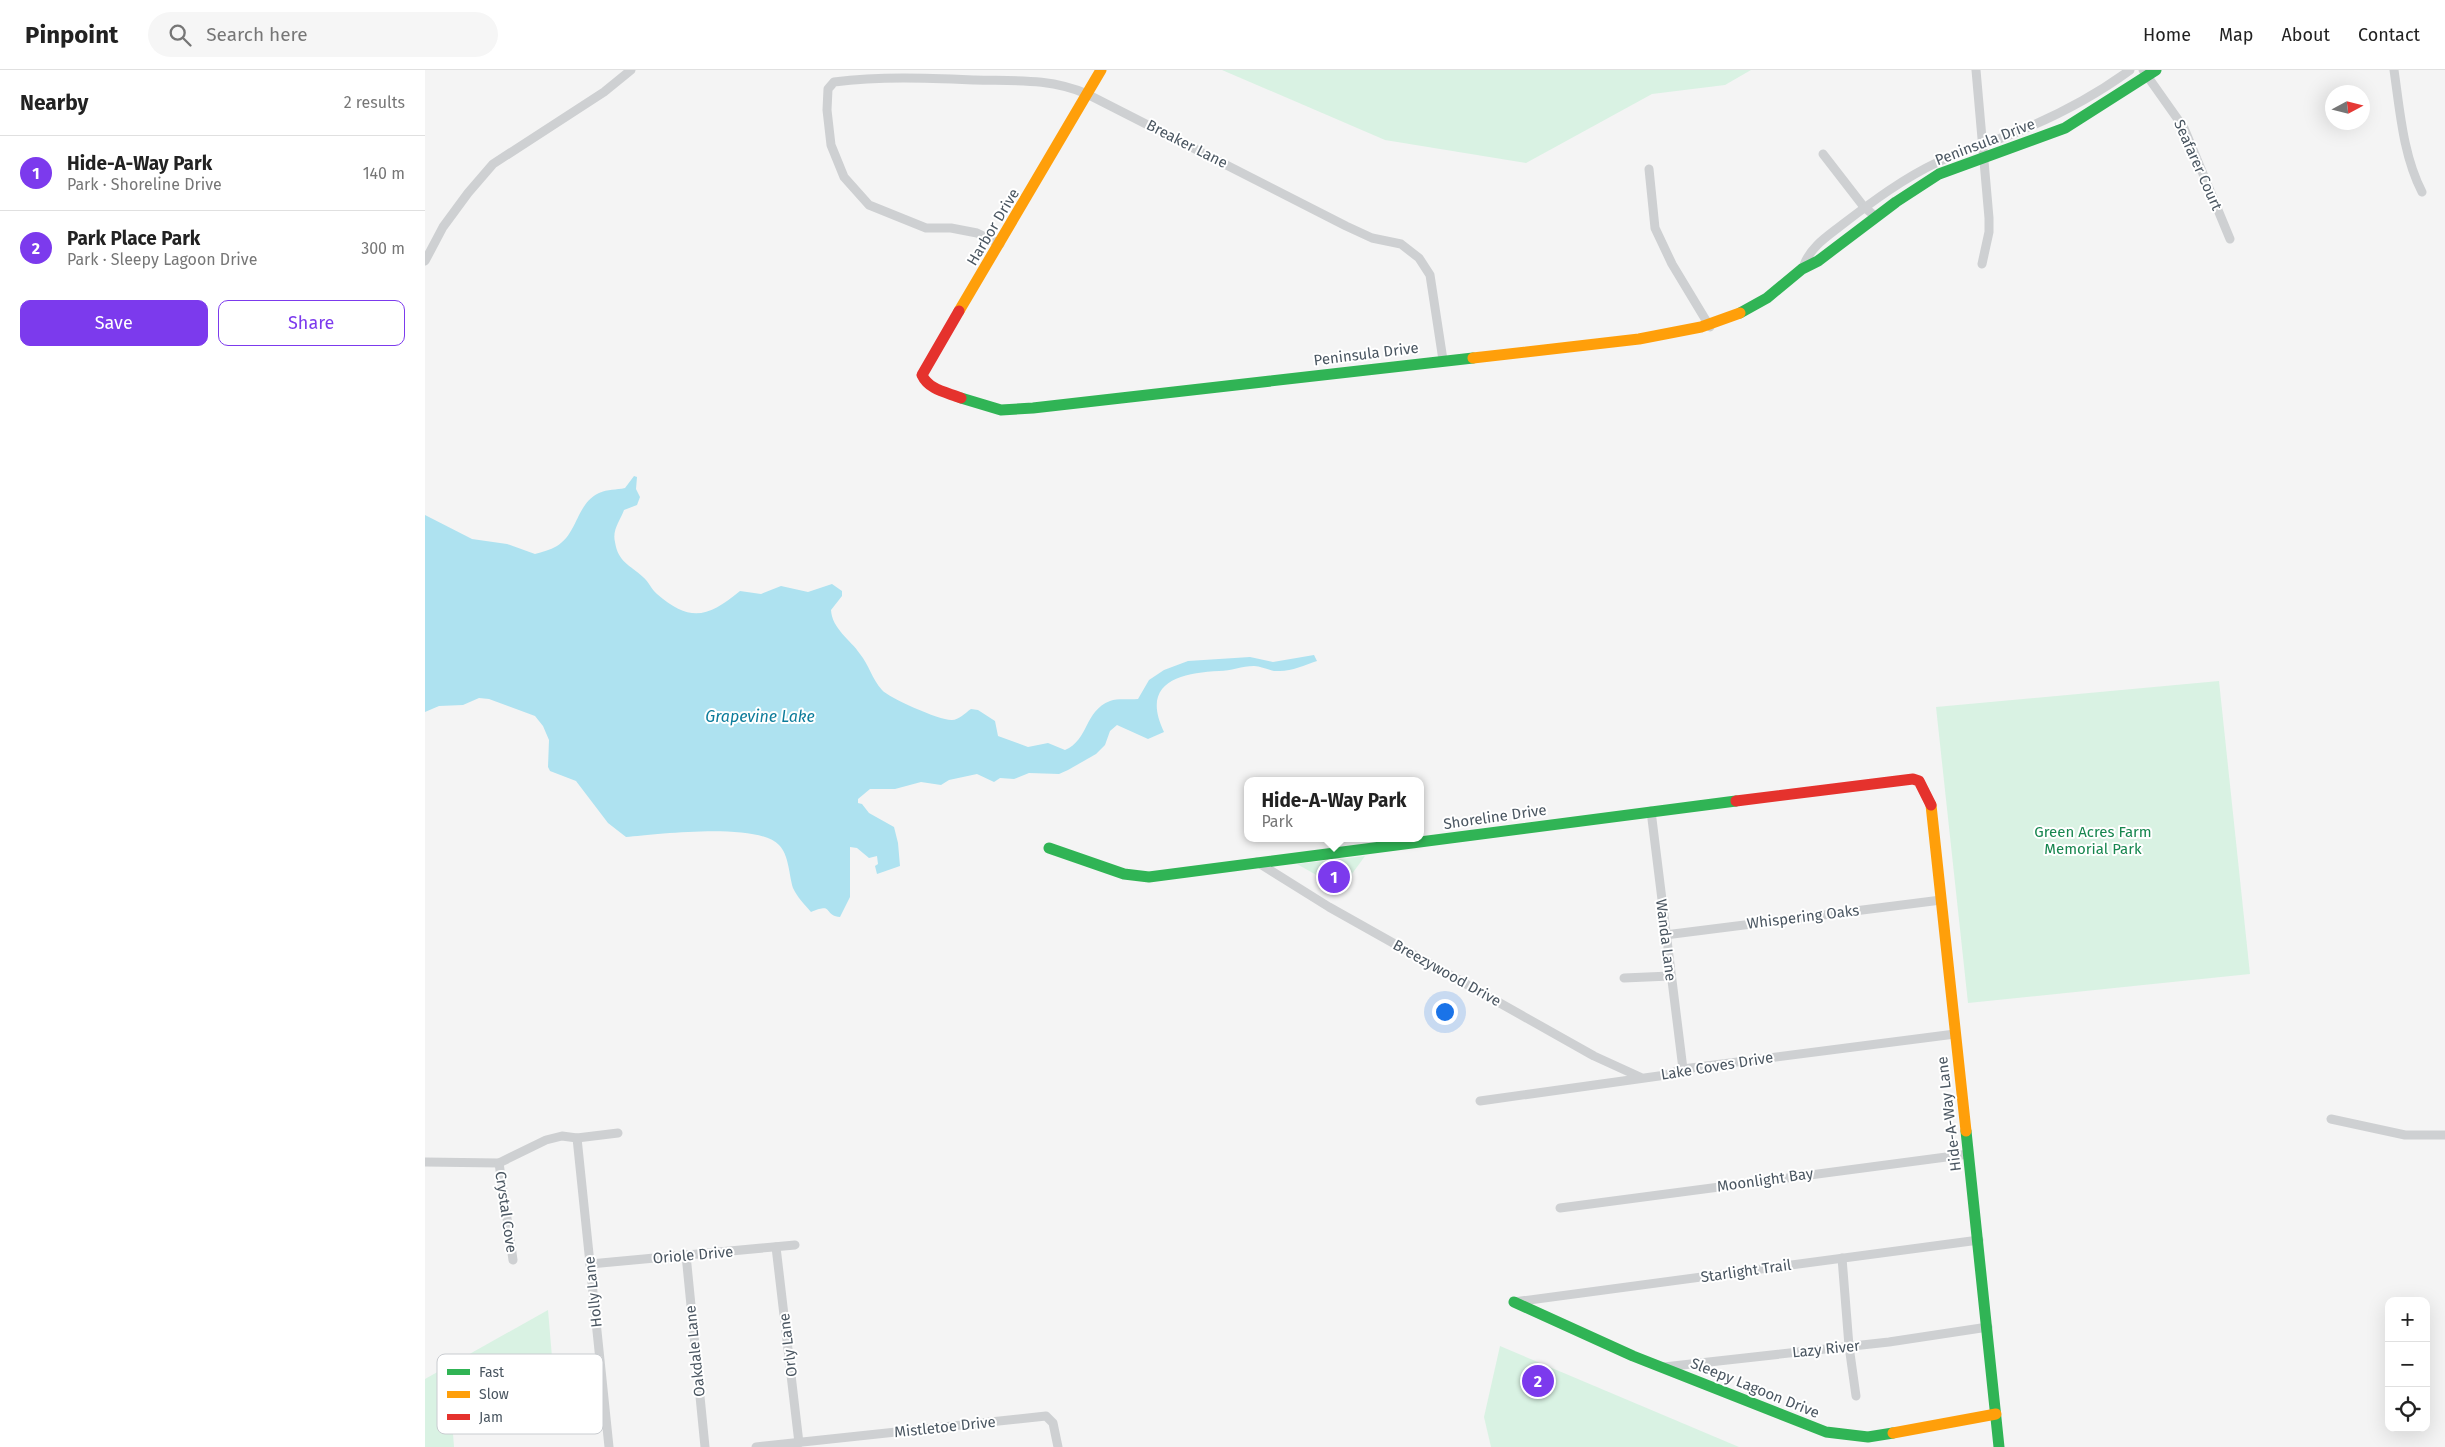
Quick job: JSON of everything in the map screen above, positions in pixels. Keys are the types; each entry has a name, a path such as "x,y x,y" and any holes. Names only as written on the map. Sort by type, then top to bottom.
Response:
{"street":[{"path":"425,261 443,227 468,193 493,164 597,97 631,70"},
{"name":"Harbor Drive","path":"923,375 1101,70"},
{"path":"1976,70 1989,232 1982,264"},
{"name":"Peninsula Drive","path":"1804,265 1807,257 1817,245 1875,199 1937,162 1981,143 2019,131 2067,108 2097,92 2130,70"},
{"path":"2394,70 2404,137 2412,173 2422,192"},
{"name":"Peninsula Drive","path":"923,375 926,382 934,388 959,399 1001,410 1033,408 1639,338 1710,326 1726,321 1760,303 1804,265 1817,261 1875,216 1939,174 1963,167 1983,157 2065,128 2148,72"},
{"name":"Seafarer Court","path":"2148,72 2184,128 2230,239"},
{"name":"Breaker Lane","path":"1000,244 977,232 951,228 926,228 869,204 844,177 831,145 827,110 828,89 834,82 865,78 1052,82 1087,94 1346,226 1372,238 1401,244 1412,251 1430,275 1443,360"},
{"path":"1823,154 1865,207 1875,216"},
{"path":"1649,169 1655,228 1673,264 1710,326"},
{"name":"Shoreline Drive","path":"1424,840 1651,810 1913,779 1919,781"},
{"name":"Hide-A-Way Lane","path":"1919,781 1930,798 1979,1240 1999,1447"},
{"name":"Wanda Lane","path":"1651,810 1683,1069"},
{"name":"Shoreline Drive","path":"1049,848 1069,852 1137,877 1409,842"},
{"name":"Breezywood Drive","path":"1257,862 1329,907 1594,1056 1641,1077"},
{"name":"Whispering Oaks","path":"1665,935 1941,900"},
{"path":"1624,978 1670,976"},
{"name":"Lake Coves Drive","path":"1480,1101 1666,1074 1683,1069 1955,1034"},
{"path":"2331,1119 2405,1135 2445,1135"},
{"path":"425,1162 499,1162 546,1140 562,1136 577,1138 618,1133"},
{"name":"Holly Lane","path":"577,1138 599,1354"},
{"name":"Moonlight Bay","path":"1560,1208 1617,1198 1969,1154"},
{"name":"Crystal Cove","path":"499,1162 513,1260"},
{"name":"Starlight Trail","path":"1514,1302 1979,1240"},
{"name":"Oriole Drive","path":"590,1264 795,1245"},
{"name":"Orly Lane","path":"776,1247 799,1442"},
{"name":"Oakdale Lane","path":"686,1255 705,1447"},
{"path":"1842,1258 1849,1346 1856,1396"},
{"name":"Sleepy Lagoon Drive","path":"1514,1302 1621,1351 1775,1413 1835,1434 1868,1437 1996,1414"},
{"name":"Lazy River","path":"1664,1367 1988,1328"},
{"name":"Holly Lane","path":"603,1389 609,1447"},
{"name":"Mistletoe Drive","path":"756,1447 1046,1416 1053,1423 1058,1447"}],"green space":[{"path":"1222,70 1751,70 1725,85 1652,94 1526,163 1385,140"},
{"name":"Green Acres Farm Memorial Park","path":"2219,681 2250,974 1968,1003 1936,707"},
{"path":"1365,856 1341,889 1297,864"},
{"path":"548,1310 552,1354 470,1354"},
{"path":"1500,1346 1739,1447 1491,1447 1484,1417"},
{"path":"437,1372 437,1434 453,1434 454,1447 425,1447 425,1379"}],"water":[{"name":"Grapevine Lake","path":"634,476 637,477 636,489 640,497 637,505 624,510 615,530 614,538 617,549 622,559 647,581 655,592 669,603 690,613 699,613 718,607 740,591 761,594 781,586 808,592 832,584 842,591 842,596 831,610 832,617 838,629 863,658 882,690 904,703 946,719 957,719 971,709 978,710 995,721 998,736 1028,747 1048,743 1065,750 1079,740 1095,711 1113,700 1138,699 1149,680 1164,670 1188,661 1250,657 1273,662 1314,655 1317,661 1285,671 1273,671 1250,666 1191,674 1178,678 1161,691 1157,702 1158,715 1164,732 1148,739 1117,725 1110,731 1105,745 1096,754 1059,774 1029,773 1014,779 1000,778 994,782 977,774 949,780 941,785 921,782 895,789 870,789 858,799 858,803 862,804 869,813 894,827 898,843 900,866 877,874 875,866 878,864 877,856 869,858 857,848 850,847 850,897 840,917 831,914 823,908 811,912 793,888 785,854 779,845 768,838 751,834 707,831 626,837 608,823 576,781 550,771 548,767 549,740 543,726 535,716 489,699 479,698 463,705 439,706 425,712 425,515 472,539 507,544 535,554 557,546 564,540 591,498 602,492 625,488"}],"traffic: fast":[{"path":"1740,313 1767,298 1802,269 1818,261 1896,202 1939,174 2065,128 2156,70"},
{"path":"961,398 1001,410 1033,408 1473,358"},
{"path":"1424,841 1736,801"},
{"path":"1049,848 1124,874 1149,877 1419,842"},
{"path":"1966,1131 1999,1447"},
{"path":"1514,1302 1633,1356 1826,1432 1868,1437 1893,1433"}],"traffic: slow":[{"path":"959,311 1101,70"},
{"path":"1473,358 1639,339 1701,327 1740,313"},
{"path":"1931,805 1966,1131"},
{"path":"1893,1433 1996,1414"}],"traffic: jam":[{"path":"959,311 922,375 933,387 961,398"},
{"path":"1736,801 1913,779 1919,781 1931,805"}],"place":[{"name":"Hide-A-Way Park","path":"1334,877"},
{"name":"Park Place Park","path":"1538,1381"}]}
